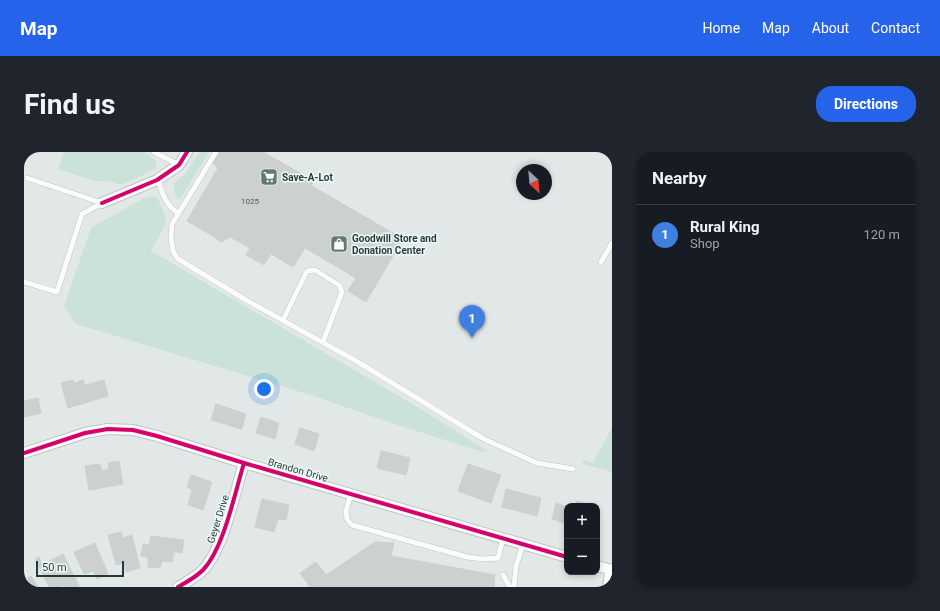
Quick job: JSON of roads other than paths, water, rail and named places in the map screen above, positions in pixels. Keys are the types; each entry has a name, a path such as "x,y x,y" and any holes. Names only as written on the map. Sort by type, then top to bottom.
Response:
{"street":[{"path":"102,203 158,180 179,165 187,152"},
{"name":"Brandon Drive","path":"24,453 85,433 108,429 132,430 157,436 244,463 564,556"},
{"name":"Geyer Drive","path":"178,587 191,580 204,569 215,554 222,536 244,463"},
{"path":"600,567 612,570"},
{"path":"610,587 612,573"}],"lane":[{"path":"154,152 179,165"},
{"path":"216,152 172,224 171,238 173,252 178,259 240,296 358,362 482,438 537,462 573,469"},
{"path":"27,178 102,203"},
{"path":"158,180 169,207 178,213"},
{"path":"24,282 57,292 82,214 102,203"},
{"path":"601,262 612,243"},
{"path":"283,320 307,271 315,270 339,285 342,292 322,342"},
{"path":"352,494 346,511 347,519 352,525 467,557 484,559 498,558"},
{"path":"499,565 498,558 503,538"},
{"path":"514,587 516,566 523,544"},
{"path":"503,575 510,587"}],"place":[{"name":"Save-A-Lot","path":"269,177"},
{"name":"Goodwill Store and Donation Center","path":"339,244"},
{"name":"Rural King","path":"472,338"}]}
